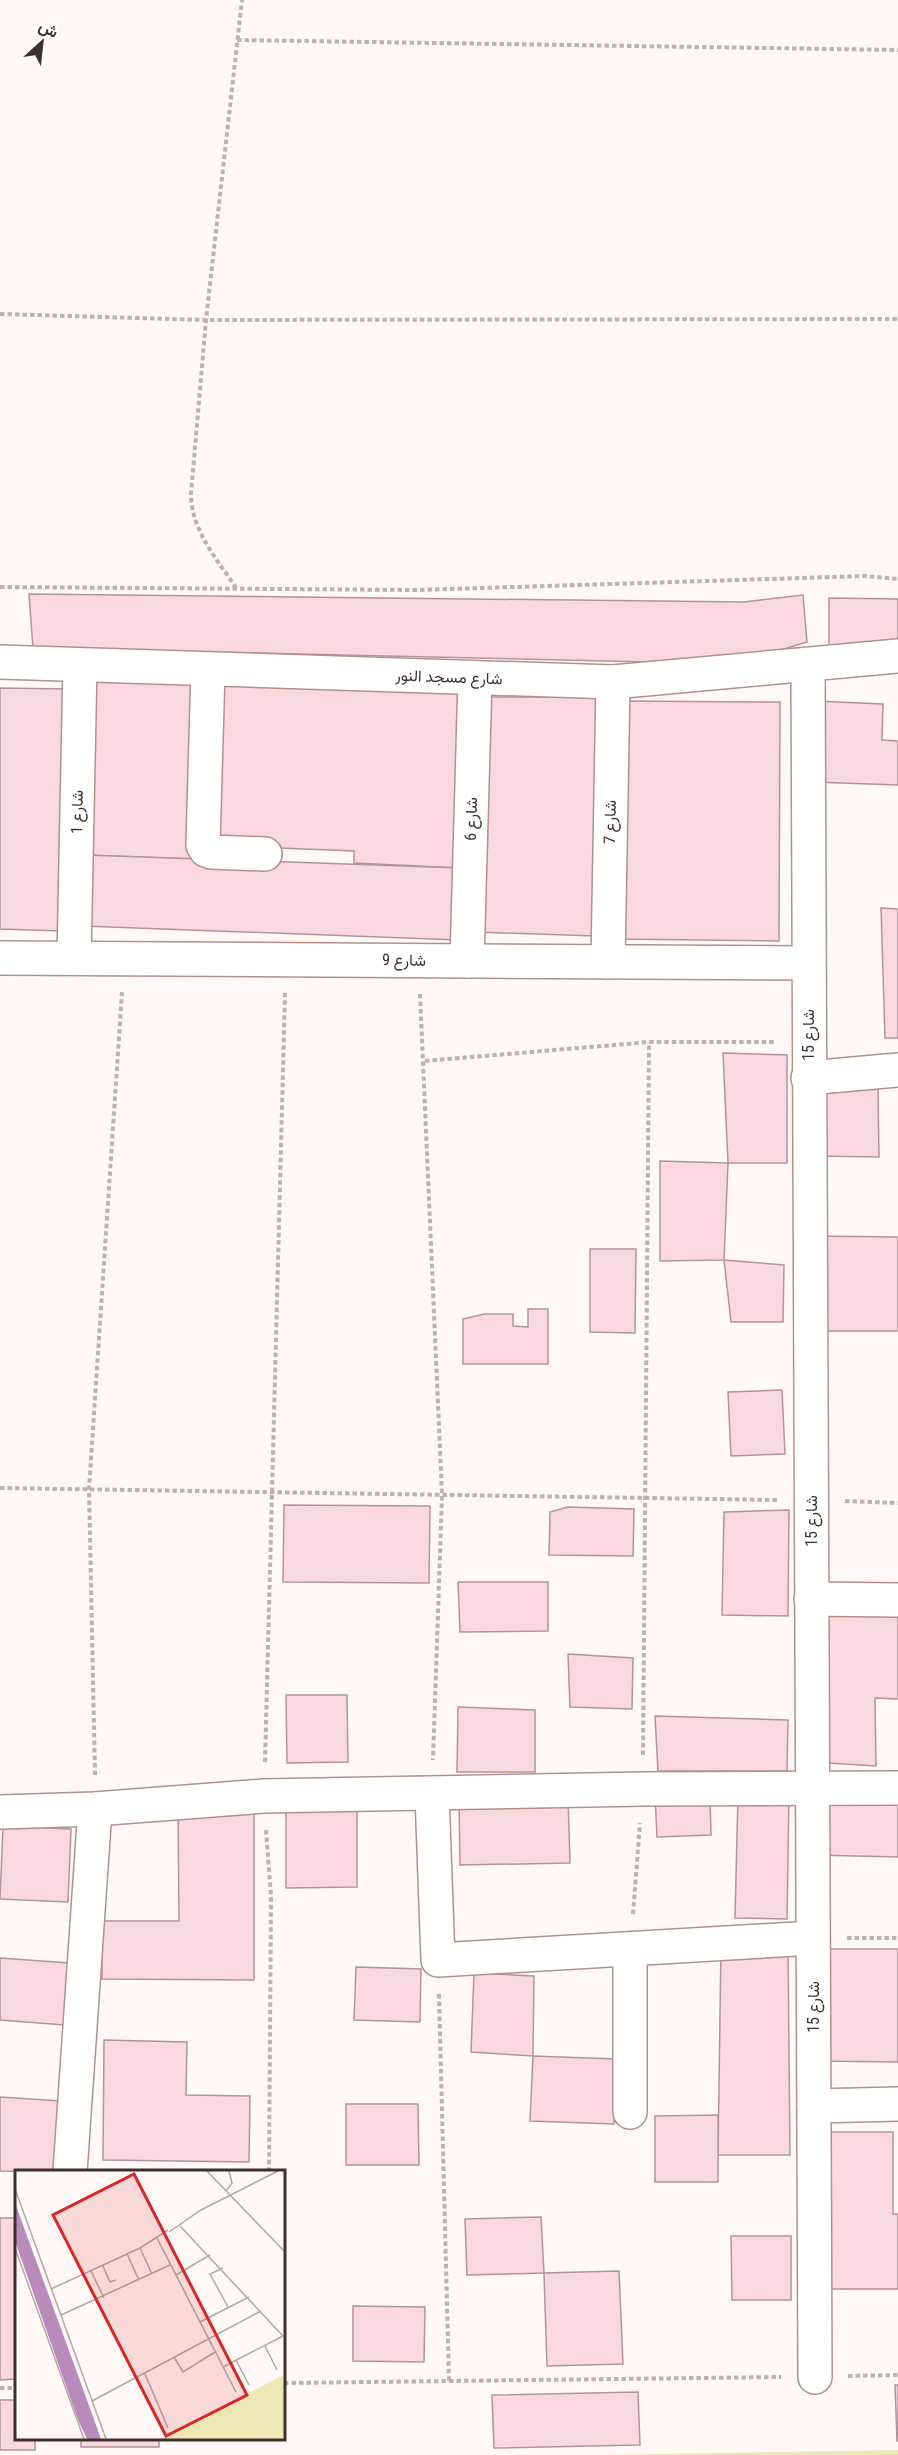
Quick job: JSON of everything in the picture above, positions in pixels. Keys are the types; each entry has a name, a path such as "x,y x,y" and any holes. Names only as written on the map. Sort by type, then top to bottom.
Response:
{"street":[{"name":"شارع مسجد النور","path":"0,662 613,682 898,656"},
{"name":"شارع 1","path":"74,958 80,665"},
{"name":"شارع 15","path":"808,665 815,2377"},
{"path":"208,670 203,845 208,851 265,854"},
{"name":"شارع 6","path":"467,961 475,678"},
{"name":"شارع 7","path":"608,962 613,682"},
{"name":"شارع 9","path":"0,958 808,963"},
{"path":"808,1078 898,1070"},
{"path":"811,1599 898,1600"},
{"path":"0,1812 95,1809 264,1796 643,1789 898,1788"},
{"path":"432,1794 438,1960 813,1938"},
{"path":"70,2170 95,1809"},
{"path":"630,1949 630,2112"},
{"path":"814,2106 898,2104"}],"path":[{"path":"236,589 195,524 191,509 206,320 242,0"},
{"path":"237,40 898,50"},
{"path":"0,314 206,320 898,319"},
{"path":"0,587 418,590 865,576 898,579"},
{"path":"95,1809 89,1489 124,958"},
{"path":"269,2170 271,1896 264,1796 286,959"},
{"path":"418,960 425,1061 442,1495 432,1794"},
{"path":"425,1061 650,1042 808,1042"},
{"path":"630,1949 643,1789 650,1042"},
{"path":"0,1488 898,1503"},
{"path":"813,1938 898,1938"},
{"path":"438,1960 449,2380"},
{"path":"285,2383 898,2375"}],"shaded area":[{"path":"898,2450 898,2455 593,2455"}],"building":[{"path":"29,594 744,602 803,595 807,642 735,664 33,648"},
{"path":"829,598 898,599 898,649 829,659"},
{"path":"92,681 200,685 194,859 86,855"},
{"path":"210,681 466,691 460,868 354,863 354,851 205,845"},
{"path":"0,688 68,689 61,931 0,929"},
{"path":"484,697 598,697 595,936 476,932"},
{"path":"619,701 780,702 779,941 617,939"},
{"path":"815,701 883,704 882,740 898,741 898,785 812,782"},
{"path":"86,855 460,868 458,940 84,926"},
{"path":"881,908 898,909 898,1038 885,1038"},
{"path":"723,1053 787,1055 787,1163 728,1163"},
{"path":"815,1089 878,1089 879,1157 814,1156"},
{"path":"660,1161 728,1163 724,1260 660,1261"},
{"path":"814,1236 898,1237 898,1331 820,1331"},
{"path":"590,1249 636,1249 635,1333 590,1332"},
{"path":"724,1260 784,1265 783,1322 731,1322"},
{"path":"528,1309 548,1309 548,1364 463,1364 463,1319 484,1314 513,1314 513,1326 528,1327"},
{"path":"782,1390 785,1454 731,1456 728,1392"},
{"path":"284,1505 430,1506 429,1583 283,1582"},
{"path":"568,1507 634,1509 633,1556 549,1555 550,1512"},
{"path":"789,1510 788,1616 722,1615 724,1512"},
{"path":"458,1582 548,1582 548,1631 460,1632"},
{"path":"811,1614 898,1614 898,1699 875,1698 876,1766 812,1762"},
{"path":"568,1654 633,1658 632,1709 570,1707"},
{"path":"286,1695 347,1695 348,1762 287,1763"},
{"path":"458,1707 535,1710 535,1772 457,1772"},
{"path":"655,1716 788,1720 787,1771 658,1771"},
{"path":"813,1792 898,1792 898,1857 815,1855"},
{"path":"738,1795 789,1795 787,1919 735,1918"},
{"path":"655,1796 710,1796 711,1835 657,1837"},
{"path":"568,1797 570,1863 460,1865 459,1799"},
{"path":"357,1798 357,1887 286,1888 286,1799"},
{"path":"178,1806 254,1806 254,1980 102,1979 102,1921 179,1921"},
{"path":"3,1826 71,1829 68,1902 0,1899"},
{"path":"721,1946 788,1947 790,2155 718,2155"},
{"path":"817,1949 898,1949 898,2062 815,2061"},
{"path":"0,1958 69,1963 64,2025 0,2020"},
{"path":"356,1967 421,1969 420,2022 354,2020"},
{"path":"474,1973 534,1976 533,2056 471,2052"},
{"path":"104,2040 187,2042 186,2095 250,2096 249,2162 103,2160"},
{"path":"533,2056 616,2059 614,2124 530,2121"},
{"path":"0,2097 61,2101 56,2170 0,2171"},
{"path":"346,2104 418,2104 419,2165 346,2165"},
{"path":"718,2115 718,2182 655,2182 655,2116"},
{"path":"818,2132 893,2132 893,2214 898,2214 898,2289 819,2289"},
{"path":"541,2217 544,2273 467,2275 465,2219"},
{"path":"0,2218 15,2218 15,2379 0,2380"},
{"path":"731,2236 791,2236 791,2300 732,2300"},
{"path":"619,2271 623,2364 547,2366 544,2273"},
{"path":"353,2306 425,2307 424,2362 353,2361"},
{"path":"895,2385 898,2385 898,2441 897,2441"},
{"path":"638,2392 640,2445 494,2448 492,2395"},
{"path":"0,2400 15,2400 15,2440 35,2440 35,2450 0,2450"},
{"path":"81,2440 159,2440 159,2447 81,2447"}]}
